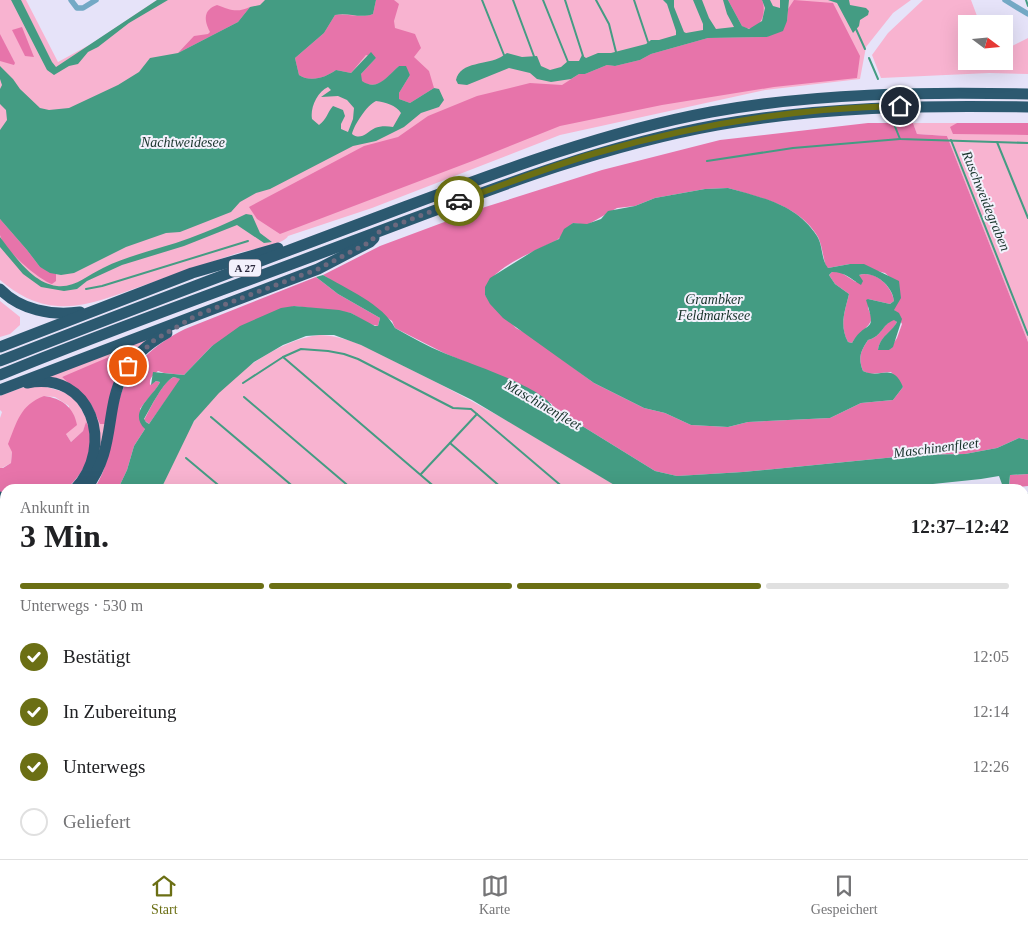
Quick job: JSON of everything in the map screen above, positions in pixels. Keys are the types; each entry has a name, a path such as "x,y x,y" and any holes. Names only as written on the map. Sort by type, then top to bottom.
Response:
{"highway":[{"name":"A 27","path":"0,362 534,159 635,129 710,112 820,98 934,92 1028,94"},
{"name":"A 27","path":"0,375 541,170 638,142 714,126 821,111 883,106 1028,107"},
{"path":"2,389 318,269 370,242 380,231"},
{"path":"0,347 192,273 308,239 328,236"},
{"path":"0,289 17,302 37,310 67,313 94,310"},
{"path":"89,484 102,460 111,410 120,379 137,355 153,341 197,315"},
{"path":"2,389 34,382 49,382 62,385 83,402 92,418 96,434 96,448 87,475 79,484"}],"street":[{"path":"71,0 77,8 83,8 96,0"},
{"path":"1005,0 1028,14"}],"shaded area":[{"path":"0,0 26,0 58,62 91,44 157,0 911,0 893,13 866,47 860,79 765,90 560,135 372,208 288,236 279,242 238,253 101,300 80,305 58,306 34,301 13,290 0,280"},
{"path":"376,0 394,0 399,4 394,21 395,28 415,34 421,48 414,57 429,71 434,88 410,103 399,99 399,93 410,75 405,66 399,66 382,82 372,85 367,84 361,81 361,74 376,58 366,55 351,73 336,70 323,77 313,79 299,75 295,58 324,33 335,15 363,16 373,14"},
{"path":"728,0 762,0 764,6 763,17 757,26 748,28 742,26"},
{"path":"794,0 833,3 860,56 857,78 774,87 662,105 560,126 280,234 257,219 249,207 364,146 398,137 428,116 477,96 530,83 562,85 579,74 585,74 607,65 615,66 640,60 651,54 708,38 767,37 787,21 788,9"},
{"path":"923,0 971,0 977,15 958,15 958,70 1013,70 1013,46 1028,38 1028,74 989,73 881,78 872,55 888,33"},
{"path":"217,5 234,10 250,7 238,22 178,53 194,36 210,32 206,16 212,7"},
{"path":"22,27 34,57 25,56 12,30"},
{"path":"0,34 15,63 14,65 0,61"},
{"path":"868,123 913,123 917,134 947,136 1028,342 1028,440 1019,438 997,448 965,454 916,455 743,472 677,476 655,471 553,408 552,404 516,383 444,353 395,328 392,321 323,275 380,246 482,208 602,170 720,140","holes":["728,188 766,199 801,217 818,237 826,267 850,264 885,273 893,280 894,310 902,324 897,338 889,350 878,350 881,341 897,322 894,319 877,336 868,340 860,359 863,371 870,374 891,372 903,387 893,400 861,403 830,418 748,422 728,427 691,425 665,413 644,408 594,383 529,335 516,328 485,295 487,286 502,269 525,255 557,240 573,223 587,225 617,208 635,206 655,198 705,189"]},
{"path":"913,123 957,123 956,125 1028,135 1028,342 947,136 917,134"},
{"path":"957,123 1028,123 1028,135 953,134 950,127"},
{"path":"0,219 40,267 56,274 56,281 52,284 46,281 14,256 0,235"},
{"path":"832,272 840,272 856,282 859,275 865,274 877,277 882,280 893,295 894,301 890,304 868,299 868,308 872,318 871,322 852,343 848,342 845,336 843,324 849,294 835,284 829,275"},
{"path":"316,277 338,294 380,318 378,326 369,324 351,313 294,306 212,346 184,375 158,371 153,375 150,385 156,381 160,382 140,409 145,429 134,446 127,470 120,484 97,484 110,448 118,404 128,379 152,350 185,329"},
{"path":"0,301 20,317 20,325 10,334 0,337"},
{"path":"159,333 131,357 62,377 84,397 93,410 100,424 105,424 100,455 93,412 42,378"},
{"path":"320,335 332,336 356,343 379,353 518,427 613,484 163,484 193,423 216,394 249,366 285,345 303,338"},
{"path":"123,351 131,357 105,424 100,424 91,404 62,377"},
{"path":"174,377 181,379 149,424 144,420 161,389"},
{"path":"38,385 60,391 72,397 77,402 91,429 86,423 83,431 71,442 66,434 69,406 55,397 44,396 12,452 11,463 0,468 0,418 2,412 0,410 0,396 21,388"},
{"path":"44,396 50,397 61,401 70,408 77,425 66,434 71,442 83,431 86,422 92,440 88,458 72,484 0,484 0,468 11,463 12,452 8,444 20,415 24,409"},
{"path":"1028,474 1028,484 1009,484 1010,475"}],"water":[{"path":"11,0 21,0 56,67 157,0 168,0 129,23 98,47 88,52 78,64 69,66 54,75 47,70"},
{"name":"Nachtweidesee","path":"265,0 376,0 373,14 363,16 335,15 324,33 295,58 299,75 313,79 323,77 336,70 351,73 371,52 376,58 361,74 362,81 373,85 378,84 399,66 406,66 410,75 399,93 399,99 410,103 434,88 439,89 444,100 439,107 421,113 404,127 376,141 353,146 270,189 256,193 240,202 231,212 180,232 166,233 126,247 74,273 61,275 50,273 40,267 0,219 0,130 7,120 6,110 0,104 0,89 2,85 0,66 40,108 49,110 69,108 118,85 139,72 150,58 178,53 238,22 250,7 260,5","holes":["328,87 331,90 321,97 338,96 347,100 354,108 353,119 348,132 341,129 345,116 343,110 333,106 319,125 312,119 315,101 324,89","376,101 390,104 401,113 393,127 377,127 364,135 355,136 352,134 355,126 361,116"]},
{"path":"663,0 674,0 674,7 686,33 703,30 703,24 693,0 702,0 709,18 716,29 734,27 727,14 723,0 728,0 742,26 749,29 762,21 765,8 762,0 770,0 773,6 780,8 780,0 789,0 787,21 783,31 767,37 708,38 651,54 640,60 615,66 607,65 585,74 579,74 571,79 551,82 537,79 530,73 509,68 467,85 458,84 456,80 459,74 469,66 495,60 507,53 522,57 537,56 541,66 550,70 561,67 568,61 579,61 582,55 586,58 598,53 611,53 646,44 651,40 659,40 676,35 667,4"},
{"path":"828,0 849,0 850,5 866,8 869,11 868,15 860,20 859,26 853,33 837,3"},
{"name":"Grambker Feldmarksee","path":"728,188 766,199 789,209 809,225 817,236 824,261 828,268 850,264 864,264 899,281 901,298 894,310 899,313 902,319 893,347 889,350 878,350 883,338 895,326 897,322 894,320 877,336 868,340 860,359 863,371 875,374 890,373 899,379 903,387 893,400 861,403 830,418 748,422 728,427 691,425 665,413 644,408 594,383 503,318 490,304 485,295 485,287 490,278 535,250 559,239 564,229 573,223 587,224 601,219 608,211 635,206 655,198 705,189","holes":["832,272 848,276 861,285 863,281 859,275 865,274 877,277 887,285 893,296 894,301 890,304 866,300 871,323 857,335 852,343 848,342 845,336 843,324 849,294 835,284 829,275"]},
{"path":"246,214 252,215 260,233 272,242 264,243 237,225 184,246 122,265 87,281 77,289 64,291 41,287 23,274 0,247 0,237 32,274 48,284 64,286 76,283 114,263 190,238"},
{"name":"Maschinenfleet","path":"323,275 363,298 382,312 395,328 419,341 444,353 504,376 536,392 547,400 553,408 655,471 677,476 743,472 916,455 965,454 997,448 1019,438 1028,440 1028,474 1010,475 1009,484 1002,484 999,476 933,484 613,484 472,400 361,345 334,335 320,335 306,336 283,345 254,362 219,393 194,421 163,484 120,484 127,470 134,446 145,429 140,423 140,410 160,382 156,381 151,385 153,372 184,375 212,346 240,326 281,308 294,306 339,310 351,313 378,326 380,318 338,294 316,277","holes":["174,377 180,379 149,424 144,419 166,383"]}],"waterway":[{"path":"482,0 504,55"},
{"path":"513,0 535,59"},
{"path":"543,0 568,62"},
{"path":"565,0 583,56"},
{"path":"596,0 609,24 616,52"},
{"path":"634,0 648,42"},
{"path":"1026,0 1028,6"},
{"name":"Ruschweidegraben","path":"856,29 865,49"},
{"name":"Ruschweidegraben","path":"869,58 878,79"},
{"name":"Ruschweidegraben","path":"892,119 900,139 1028,143"},
{"path":"707,161 793,148 900,139"},
{"name":"Ruschweidegraben","path":"951,140 1028,335"},
{"path":"997,142 1028,218"},
{"path":"86,289 102,286 248,241"},
{"path":"243,383 283,357 301,349 344,354 358,359 453,408 471,409 559,484"},
{"path":"283,357 431,484"},
{"path":"244,397 346,484"},
{"path":"421,474 477,414"},
{"path":"211,417 290,484"},
{"path":"450,443 497,484"},
{"path":"186,458 217,484"}],"way so far":[{"path":"128,366 153,341 197,315 318,269 370,242 380,231 459,201"}],"route":[{"path":"459,201 541,170 638,142 760,118 821,111 900,106"}]}
